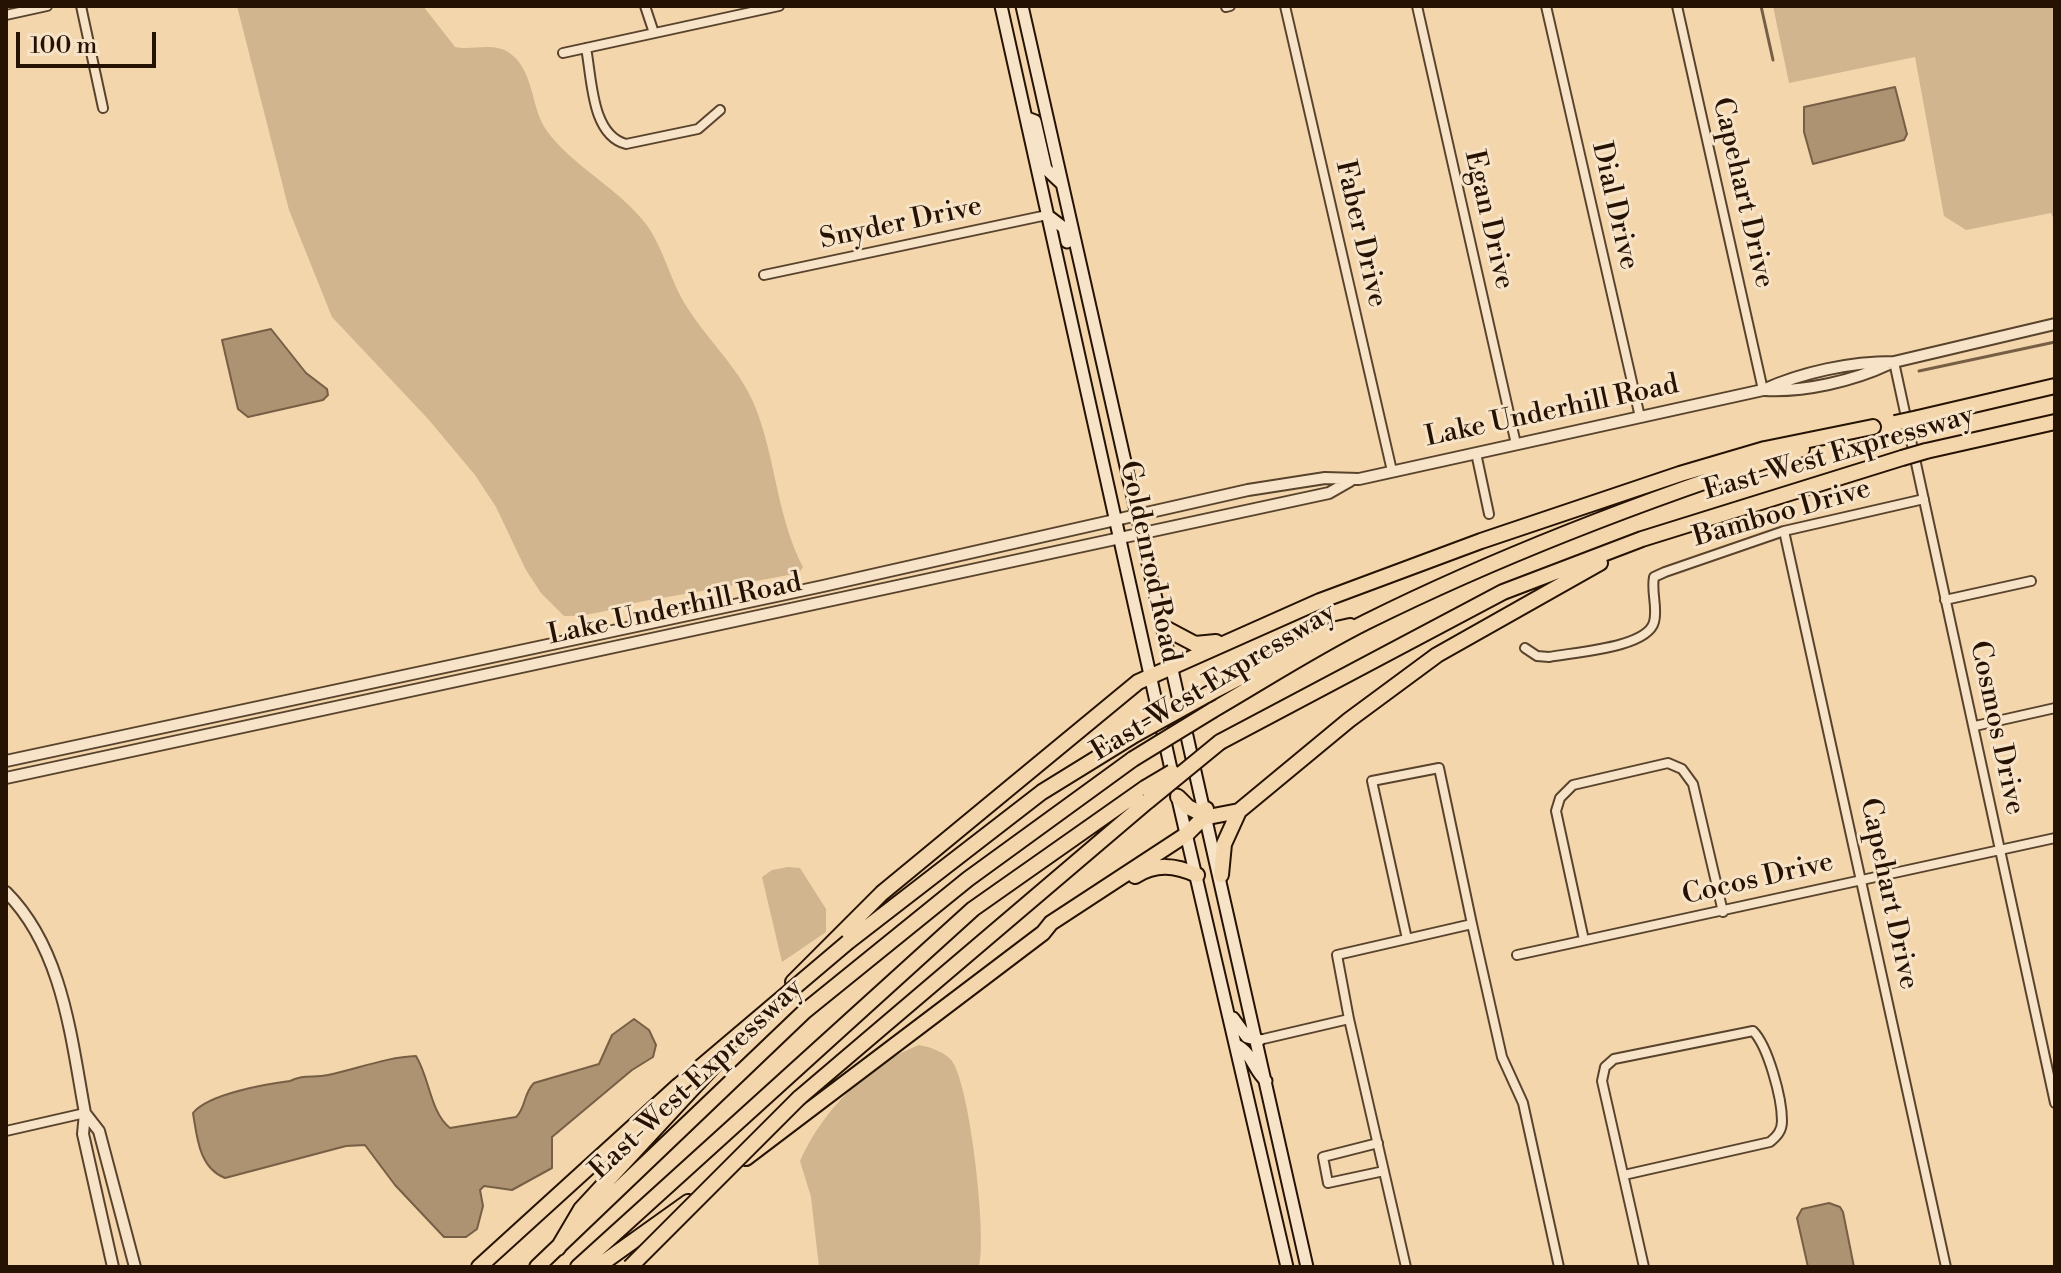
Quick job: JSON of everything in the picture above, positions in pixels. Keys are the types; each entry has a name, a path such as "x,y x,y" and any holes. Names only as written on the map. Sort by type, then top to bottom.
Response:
{"highway":[{"name":"East-West Expressway","path":"537,1267 805,1011 968,879 1133,759 1213,710 1362,624 1599,518 1873,427 2055,386"},
{"name":"East-West Expressway","path":"578,1267 973,909 1147,795 1220,742 1503,592 1642,539 1902,458 2055,422"},
{"path":"558,1248 581,1209 815,958 882,893 1086,722 1148,677 1228,640 1405,568 1680,474 1765,449 1873,427"},
{"path":"1221,875 1224,844 1239,811 1349,720 1437,655 1642,539"},
{"path":"479,1267 678,1086 848,942 1042,792 1212,692 1332,630 1362,624"},
{"path":"1163,627 1195,644 1228,640"},
{"path":"630,1267 799,1098 1147,795"},
{"path":"1178,797 1206,814 1239,811"},
{"path":"1043,933 1051,923 1187,834 1206,814"},
{"path":"597,1267 669,1217 1043,933 1146,869 1177,866 1197,875"}],"main road":[{"name":"Goldenrod Road","path":"1001,6 1116,518 1148,677 1287,1267"},
{"name":"Goldenrod Road","path":"1021,8 1135,514 1259,1040 1307,1267"},
{"path":"1027,118 1035,121 1046,169 1061,183"},
{"path":"1047,215 1064,228 1068,246 1080,263"},
{"path":"1228,1011 1245,1034 1259,1040"},
{"path":"1236,1045 1245,1050 1257,1074 1266,1081"}],"street":[{"path":"6,15 47,6"},
{"path":"81,6 103,108"},
{"path":"645,6 654,33"},
{"path":"563,53 779,6"},
{"name":"Faber Drive","path":"1285,6 1392,471"},
{"name":"Egan Drive","path":"1417,6 1516,444"},
{"name":"Dial Drive","path":"1546,6 1640,417"},
{"name":"Capehart Drive","path":"1677,6 1763,390"},
{"path":"586,48 602,125 616,141 626,144 698,129 720,110"},
{"name":"Snyder Drive","path":"764,275 1047,215"},
{"name":"Lake Underhill Road","path":"6,778 1329,493 1352,480 1763,390 1788,391 1829,383 1869,374 1894,362 2055,324"},
{"name":"Cosmos Drive","path":"1894,362 2055,1103"},
{"path":"1476,453 1489,514"},
{"name":"Lake Underhill Road","path":"6,761 635,626 1135,514 1286,483 1325,478 1352,480"},
{"name":"Bamboo Drive","path":"1525,648 1537,656 1549,657 1638,640 1650,631 1655,618 1654,577 1784,531 1924,499"},
{"name":"Capehart Drive","path":"1784,531 1946,1267"},
{"path":"1945,600 2031,581"},
{"path":"635,626 645,641"},
{"path":"631,644 635,626"},
{"path":"346,705 380,681"},
{"path":"1975,726 2055,708"},
{"path":"218,733 250,710"},
{"path":"1584,940 1556,811 1560,798 1573,785 1668,763 1682,769 1693,784 1723,912"},
{"path":"1407,939 1372,781 1439,768 1502,1057 1523,1103 1559,1267"},
{"name":"Cocos Drive","path":"1517,955 2055,838"},
{"path":"6,892 39,934 52,966 85,1113 83,1134 113,1267"},
{"path":"1406,1267 1337,955 1472,924"},
{"path":"1259,1040 1349,1019"},
{"path":"1624,1175 1770,1142 1779,1134 1782,1121 1765,1043 1753,1031 1614,1059 1605,1067 1602,1081 1644,1267"},
{"path":"6,1131 85,1113"},
{"path":"85,1113 99,1131 135,1267"},
{"path":"1378,1143 1323,1157 1328,1183 1384,1171"}],"shaded area":[{"path":"237,6 423,6 455,47 502,49 517,59 528,78 547,131 569,155 630,206 648,227 685,304 747,390 761,424 787,527 803,567 799,573 575,616 564,616 541,593 526,570 496,507 475,475 429,420 332,317 289,210"},
{"path":"1773,6 2055,6 2055,222 2051,213 1966,230 1944,216 1915,57 1789,83"},
{"path":"1895,87 1907,134 1904,140 1813,164 1804,132 1804,107"},
{"path":"271,329 306,373 327,389 328,395 323,400 248,417 238,409 222,340"},
{"path":"800,868 826,909 826,932 782,962 762,877 772,870"},
{"path":"634,1019 649,1030 656,1045 653,1057 632,1070 552,1137 552,1168 512,1190 484,1186 480,1190 483,1206 477,1229 466,1237 444,1237 395,1185 365,1145 346,1146 225,1178 210,1167 198,1141 193,1113 211,1100 253,1087 416,1056 438,1113 450,1128 516,1117 534,1083 599,1064 612,1035"},
{"path":"919,1045 945,1055 952,1061 959,1076 971,1129 979,1195 979,1267 819,1267 811,1197 800,1161 821,1124 849,1091 882,1064"},
{"path":"1829,1203 1840,1207 1843,1212 1854,1267 1808,1267 1797,1218 1802,1209"}],"waterway":[{"path":"1761,6 1773,60"},
{"path":"1919,371 2055,342"}]}
